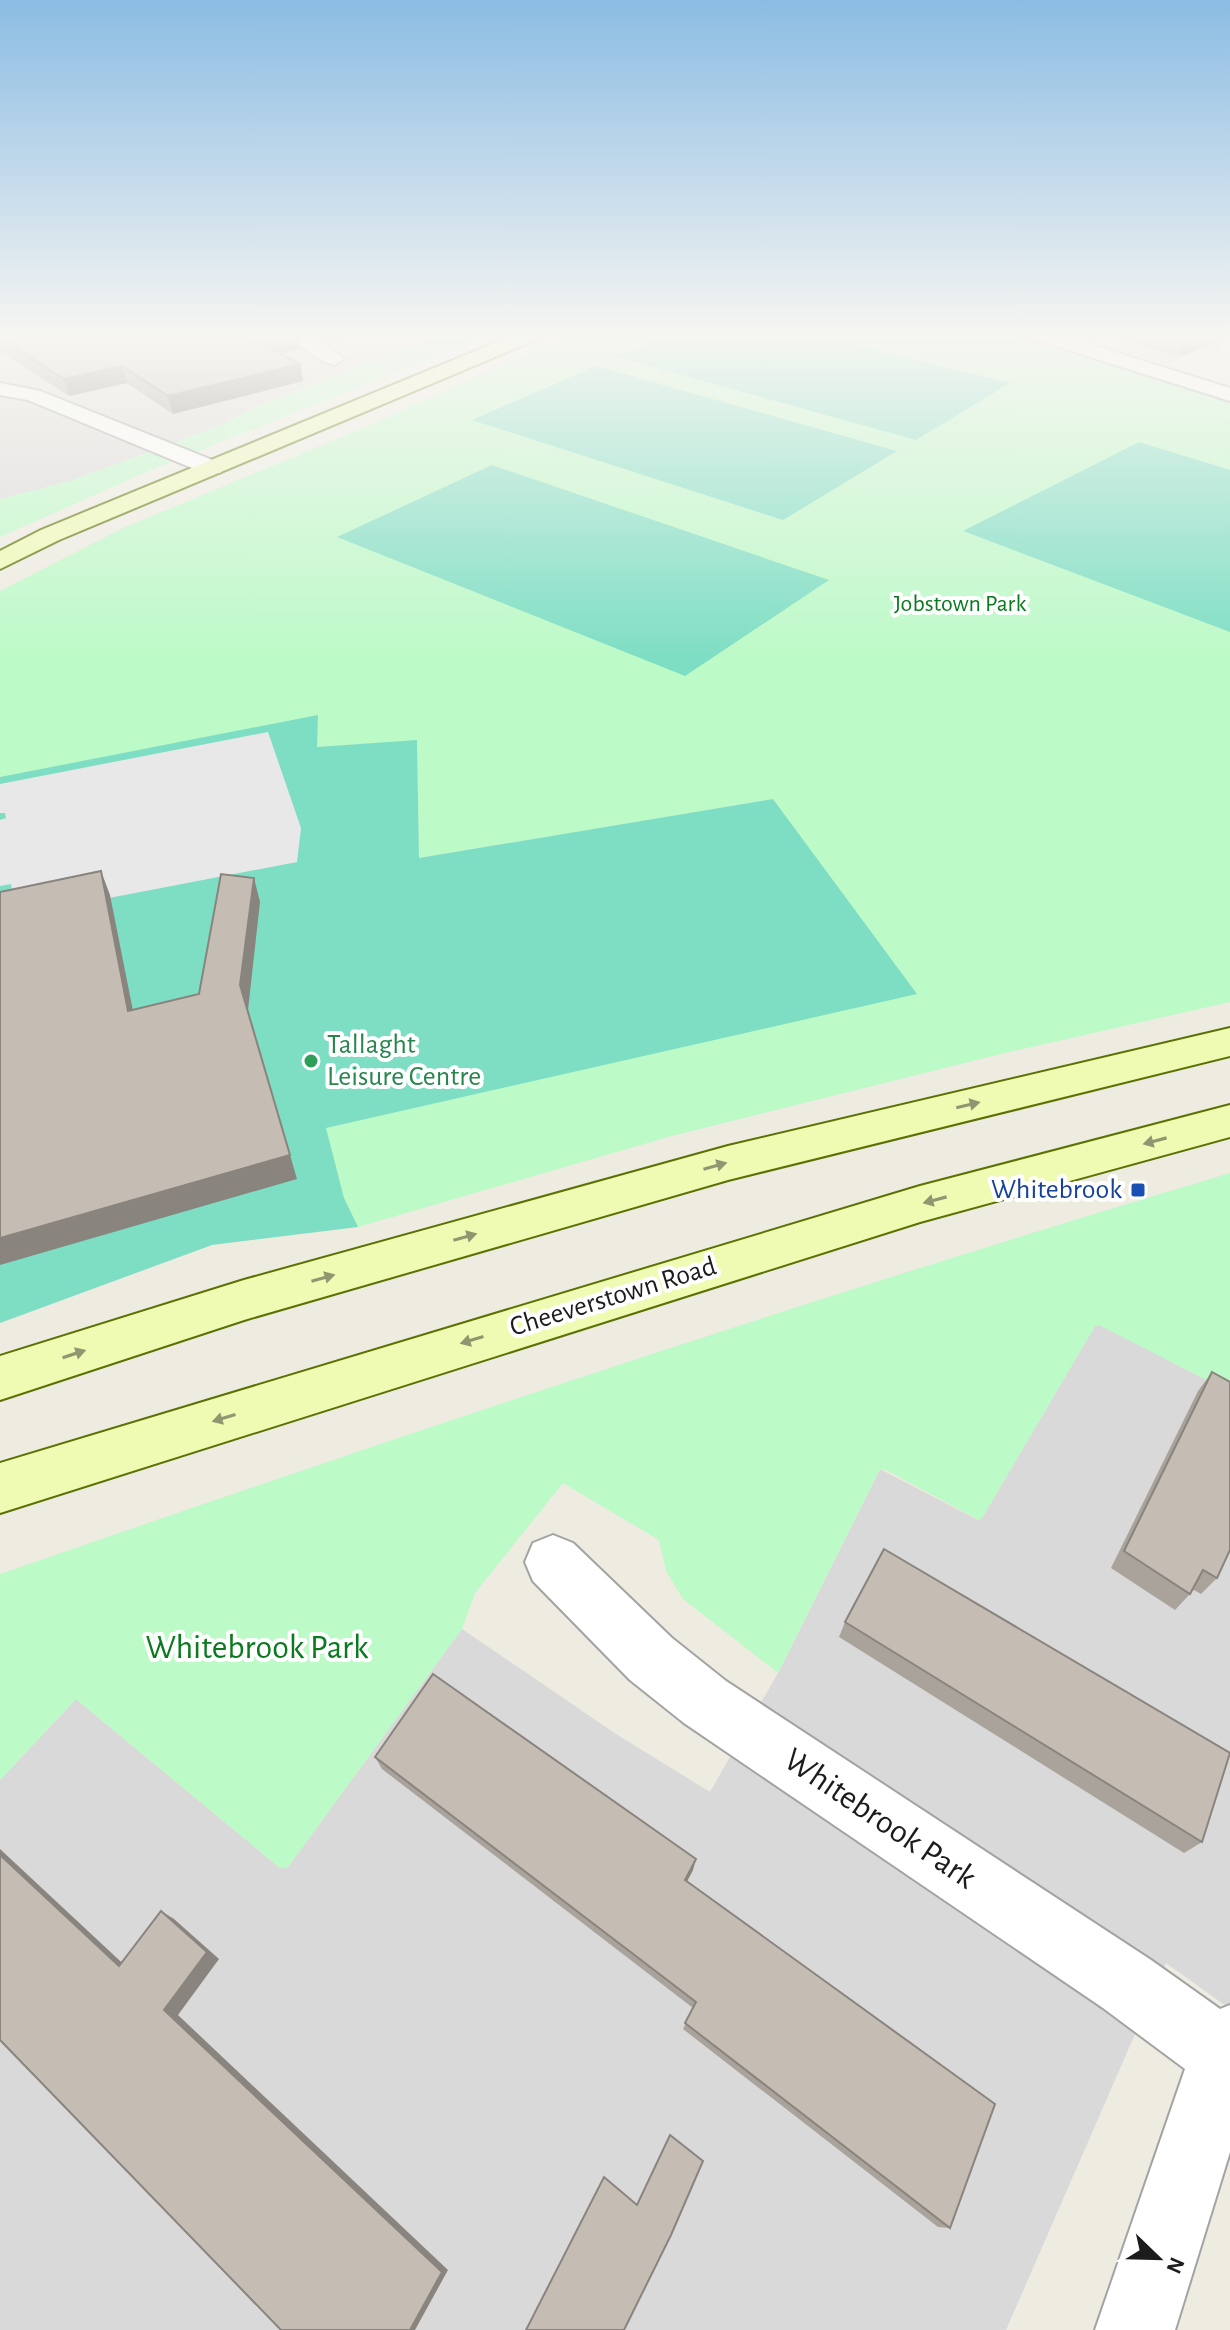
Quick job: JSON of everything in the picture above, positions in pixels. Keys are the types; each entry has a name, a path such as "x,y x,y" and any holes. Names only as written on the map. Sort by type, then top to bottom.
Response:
{"main road":[{"path":"0,561 50,535 275,442"},
{"path":"0,1378 244,1300 728,1163 1230,1042"},
{"name":"Cheeverstown Road","path":"0,1488 920,1204 1230,1121"}],"street":[{"path":"148,442 212,468"},
{"name":"Whitebrook Park","path":"553,1562 651,1659 705,1702 1127,1984 1227,2047 1135,2330"}],"shaded area":[{"path":"0,442 176,442 70,481 0,499"},
{"path":"268,732 301,828 297,862 0,919 12,890 11,884 0,886 0,820 6,818 5,813 0,813 0,784"},
{"path":"1099,1324 1230,1392 1230,2009 1166,1963 1006,2330 0,2330 0,1780 76,1699 280,1868 288,1867 462,1629 616,1734 710,1792 778,1673 880,1469 978,1520 982,1518"}],"green space":[{"path":"176,442 222,442 0,537 0,499 70,481"},
{"name":"Jobstown Park","path":"330,442 1230,442 1230,1002 1009,1052 668,1137 358,1227 344,1198 325,1128 916,993 773,799 419,858 417,741 316,747 317,716 0,777 0,591 121,529"},
{"path":"540,442 864,442 897,451 783,520"},
{"path":"1139,442 1230,470 1230,632 963,531"},
{"path":"492,465 829,580 685,676 337,537"},
{"name":"Tallaght Leisure Centre","path":"318,715 317,747 417,740 419,858 773,799 917,994 326,1128 344,1198 358,1227 212,1245 0,1323 0,777"},
{"name":"Whitebrook Park","path":"1230,1173 1230,1392 1099,1325 1095,1326 979,1520 880,1469 778,1673 683,1599 666,1571 659,1540 563,1483 475,1593 462,1629 288,1867 280,1868 76,1699 0,1780 0,1574 613,1367"}],"building":[{"path":"101,871 128,1011 199,994 221,874 254,878 240,985 290,1155 0,1238 0,892"},
{"path":"1212,1372 1230,1382 1230,1550 1217,1578 1203,1570 1190,1594 1124,1551"},
{"path":"884,1549 1230,1753 1202,1842 845,1622"},
{"path":"433,1674 696,1859 685,1880 995,2104 950,2228 685,2023 696,2002 375,1757"},
{"path":"0,1855 119,1966 161,1911 207,1952 164,2010 442,2272 410,2330 281,2330 0,2040"},
{"path":"670,2135 703,2161 624,2330 526,2330 604,2177 637,2205"}],"place":[{"name":"Tallaght Leisure Centre","path":"311,1061"},
{"name":"Whitebrook","path":"1138,1190"}]}
